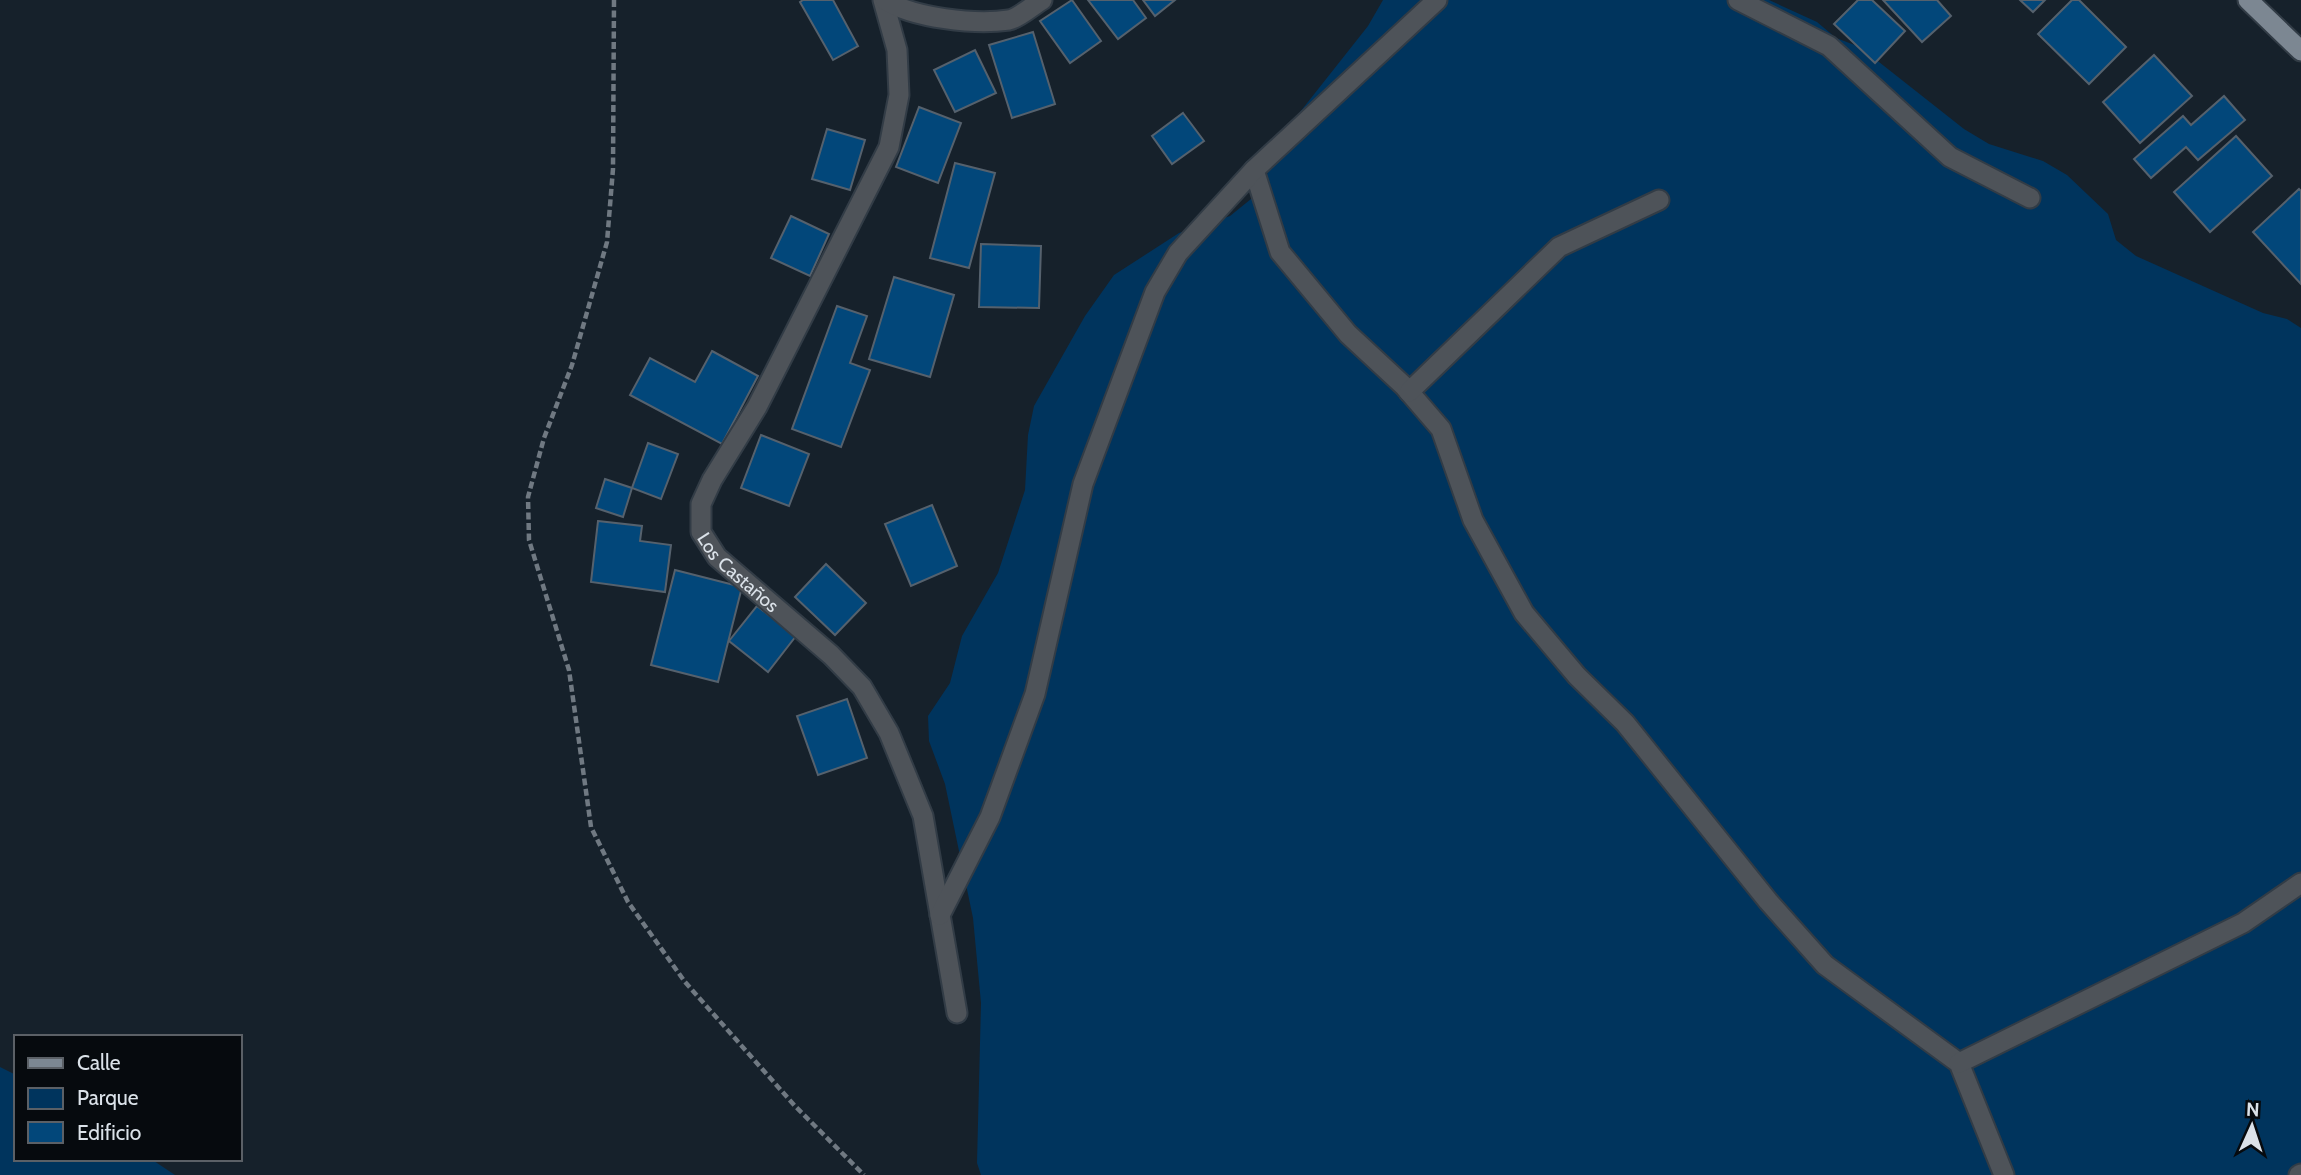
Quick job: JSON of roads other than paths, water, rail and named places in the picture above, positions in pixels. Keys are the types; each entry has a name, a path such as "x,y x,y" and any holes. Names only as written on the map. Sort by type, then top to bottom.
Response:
{"main road":[{"path":"2248,0 2301,51"}],"street":[{"path":"890,3 952,19 1011,20 1042,0"},
{"path":"940,915 990,817 1035,694 1083,484 1155,292 1178,253 1254,170 1437,0"},
{"path":"1738,0 1829,46 1950,157 2030,198"},
{"name":"Los Castaños","path":"890,3 897,50 899,95 889,147 757,407 712,480 701,504 701,532 717,557 831,655 862,687 889,733 923,816 957,1013"},
{"path":"1254,170 1280,252 1348,334 1409,392 1441,429 1474,520 1524,613 1577,676 1625,723 1768,901 1825,965 1959,1063 2004,1175"},
{"path":"1409,392 1559,247 1658,200"},
{"path":"1959,1063 2243,923 2301,883"}]}
